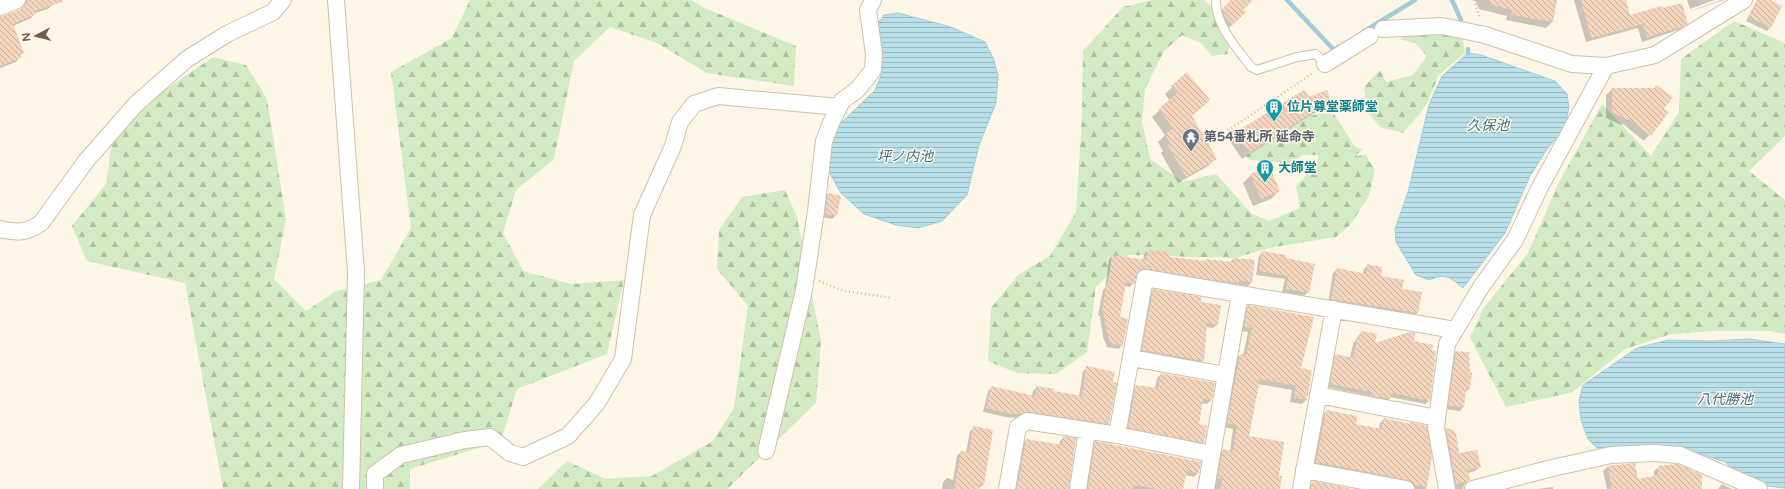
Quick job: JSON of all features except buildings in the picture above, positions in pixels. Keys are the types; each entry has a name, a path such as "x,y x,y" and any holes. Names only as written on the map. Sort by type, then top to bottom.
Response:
{"street":[{"path":"0,7 17,0"},
{"path":"0,229 16,231 31,230 41,223 86,161 136,104 187,59 228,34 273,12 283,0"},
{"path":"336,0 356,272 351,489"},
{"path":"1325,64 1377,33 1442,26 1485,36 1572,64 1606,66 1655,55 1744,0"},
{"path":"766,451 807,275 824,140 842,101 858,89 873,70 874,54 868,10 871,2"},
{"path":"1447,489 1436,427 1446,344 1480,286 1515,240 1540,187 1606,66"},
{"path":"375,487 375,474 401,455 465,440 490,437 510,453 523,457 568,436 597,403 623,359 642,215 673,146 680,122 694,104 718,96 839,107"},
{"path":"1117,435 1145,278 1455,330"},
{"path":"1206,489 1240,294"},
{"path":"1301,489 1334,309"},
{"path":"1131,358 1226,375"},
{"path":"1318,395 1437,418"},
{"path":"1007,489 1018,427 1027,421 1117,435 1212,454"},
{"path":"1078,489 1087,430"},
{"path":"1473,489 1548,469 1611,455 1653,453 1680,455 1759,489"},
{"path":"1304,470 1396,488"}],"lane":[{"path":"1216,0 1219,18 1225,31 1251,67 1257,70 1316,54 1325,64"}],"path":[{"path":"1208,144 1325,64"},
{"path":"807,275 844,291 892,298"}],"green space":[{"path":"470,0 691,0 705,8 796,46 794,86 707,73 657,43 610,27 574,61 554,159 516,190 503,233 523,271 571,284 624,280 607,354 517,389 501,441 410,469 410,489 223,489 185,283 87,261 72,226 106,184 113,135 153,98 213,57 246,65 267,99 286,219 274,279 306,311 336,291 381,280 411,228 391,72 452,38"},
{"path":"1153,0 1204,0 1220,13 1231,35 1228,54 1212,56 1201,43 1182,35 1164,51 1145,89 1142,121 1150,159 1183,182 1216,174 1252,214 1269,221 1300,208 1296,186 1318,162 1318,155 1302,155 1285,168 1279,162 1249,160 1246,156 1313,115 1333,112 1355,147 1363,149 1355,156 1366,155 1375,170 1369,196 1350,225 1336,237 1269,248 1235,258 1128,255 1096,287 1087,352 1056,374 1017,373 988,361 991,308 1018,275 1050,256 1076,212 1082,117 1083,51 1123,7"},
{"path":"1448,18 1461,29 1465,53 1438,76 1429,100 1403,133 1380,127 1367,111 1364,87 1380,70 1386,82 1413,75 1427,56 1415,43 1400,39 1423,24"},
{"path":"1734,21 1785,43 1785,136 1749,171 1785,200 1785,334 1770,331 1712,331 1671,334 1625,349 1573,392 1506,407 1470,338 1483,309 1528,253 1559,182 1602,104 1651,156 1679,112 1681,59"},
{"path":"785,190 797,217 821,341 816,403 727,489 538,489 567,461 605,479 652,476 713,441 734,408 748,306 717,269 719,230 742,197"}],"water":[{"name":"坪ノ内池","path":"898,13 951,27 985,42 994,60 998,76 996,103 979,145 967,195 942,221 918,228 896,225 864,214 841,193 828,170 831,141 839,125 875,90 882,73 877,25 884,15"},
{"name":"久保池","path":"1468,53 1481,55 1555,81 1567,94 1569,107 1565,129 1547,149 1530,176 1505,233 1463,288 1448,277 1440,277 1429,280 1416,275 1396,242 1395,229 1408,192 1429,105 1442,76"},
{"name":"八代勝池","path":"1749,339 1785,344 1785,488 1767,486 1739,475 1725,462 1692,451 1667,447 1611,450 1597,448 1588,439 1581,420 1579,401 1583,385 1637,348 1668,340 1713,341"}],"waterway":[{"path":"1287,0 1334,50 1338,47"},
{"path":"1363,32 1415,0"},
{"path":"1452,0 1461,20"}],"place":[{"name":"位片尊堂薬師堂","path":"1274,122"},
{"name":"第54番札所 延命寺","path":"1191,152"},
{"name":"大師堂","path":"1265,183"}]}
